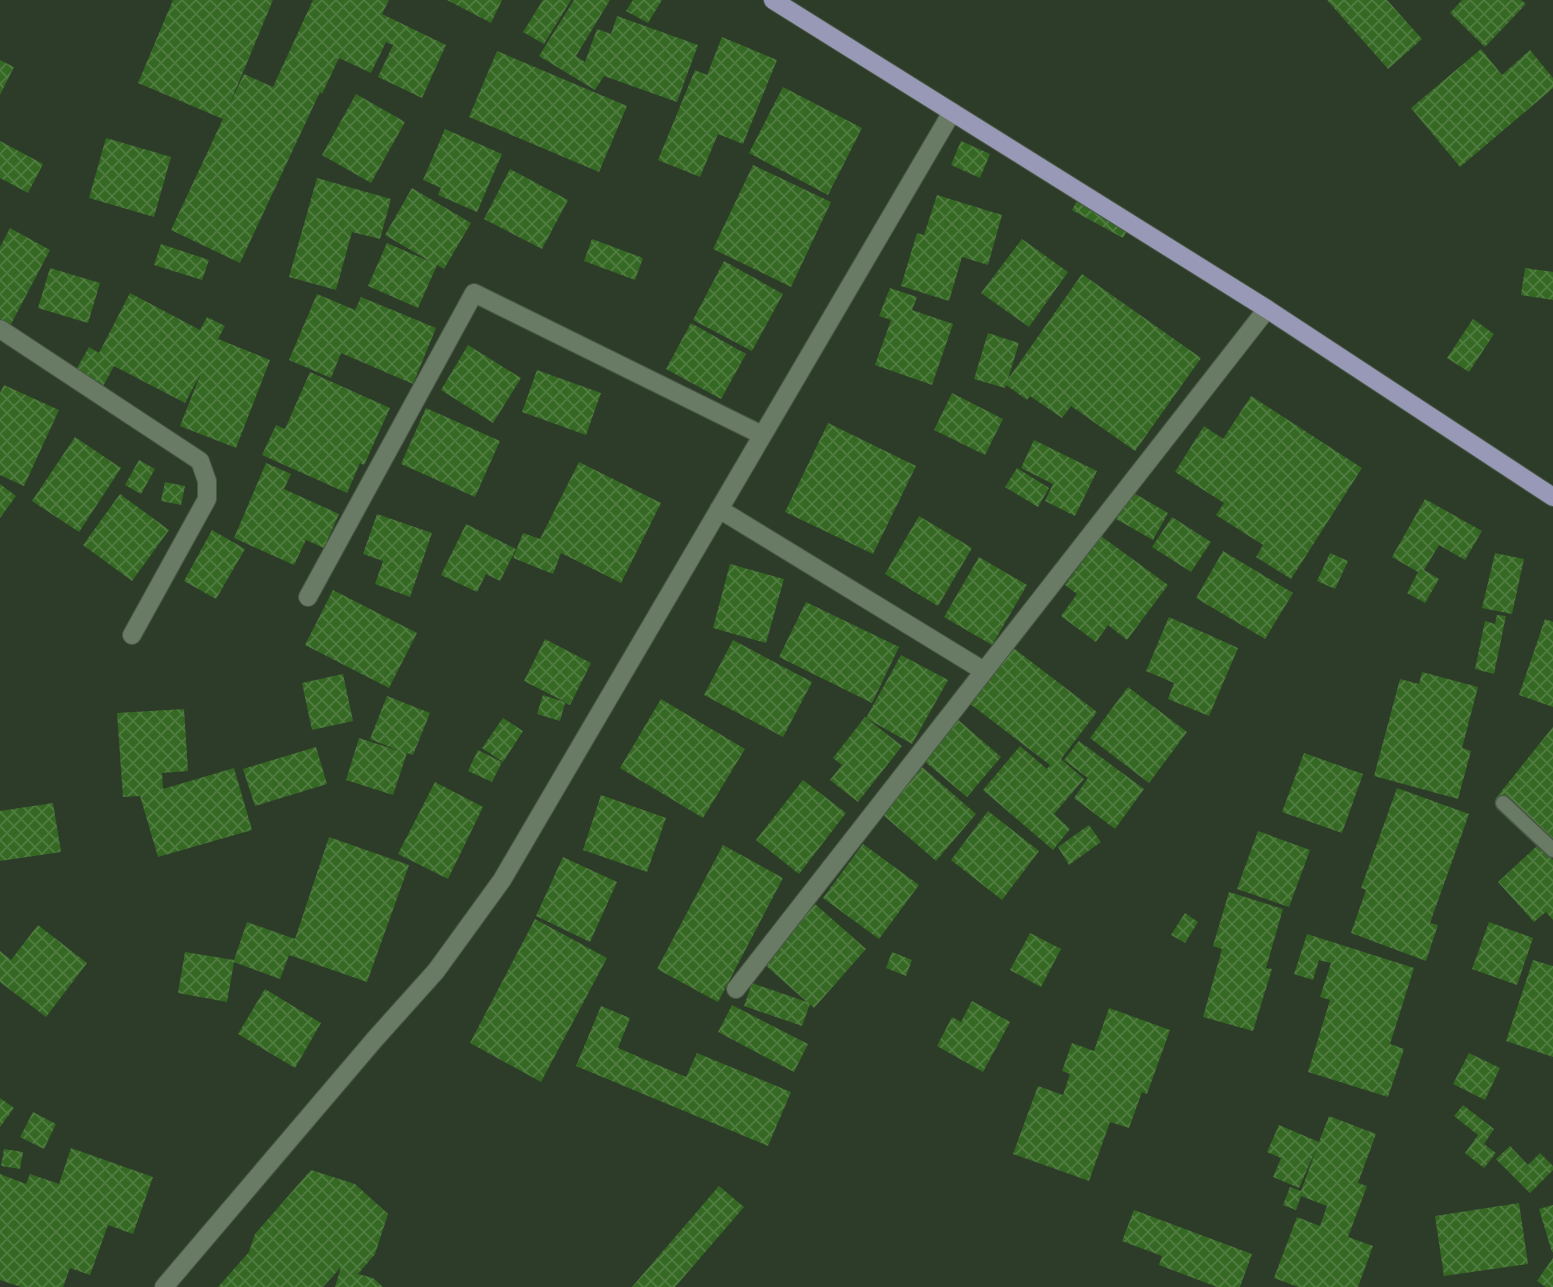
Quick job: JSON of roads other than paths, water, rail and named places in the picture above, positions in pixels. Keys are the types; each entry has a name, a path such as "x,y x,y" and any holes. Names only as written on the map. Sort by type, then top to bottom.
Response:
{"main road":[{"path":"773,0 1267,309 1553,497"}],"street":[{"path":"164,1287 436,971 494,892 952,112"},
{"path":"308,597 474,293 762,435"},
{"path":"736,989 1267,309"},
{"path":"0,329 200,461 207,481 207,499 132,635"},
{"path":"719,509 984,671"}],"lane":[{"path":"1503,803 1553,850"}]}
